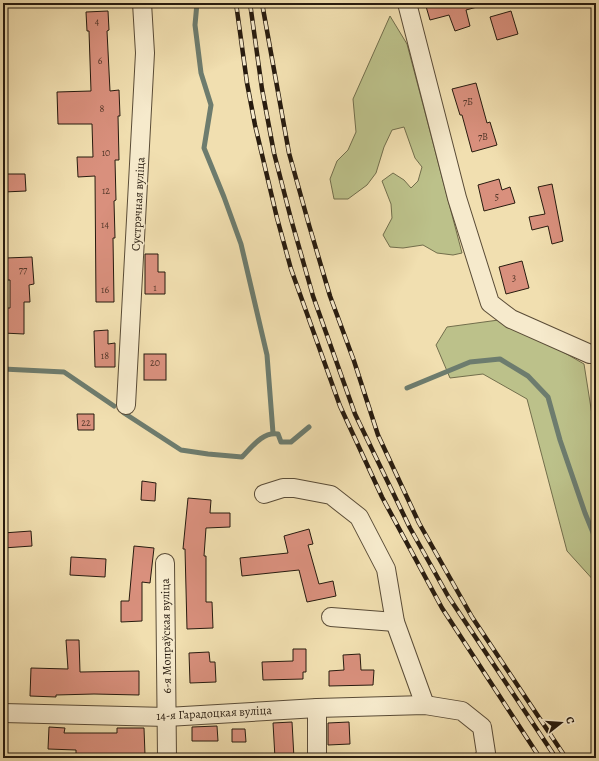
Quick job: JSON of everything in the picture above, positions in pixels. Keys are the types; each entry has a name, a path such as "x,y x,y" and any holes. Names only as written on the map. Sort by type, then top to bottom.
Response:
{"street":[{"name":"Сустрэчная вуліца","path":"126,406 145,60 142,3"},
{"path":"407,3 457,198 490,303 511,319 590,354"},
{"path":"264,494 283,488 294,488 331,495 359,517 386,569 395,622 425,705"},
{"name":"6-я Мопраўская вуліца","path":"164,563 167,758"},
{"path":"331,617 395,622"},
{"name":"14-я Гарадоцкая вуліца","path":"3,713 167,717 317,708 425,705 462,710 482,727 486,753 484,758"},
{"path":"317,708 317,758"}],"green space":[{"path":"390,16 407,44 462,253 453,255 437,253 423,245 403,248 390,247 383,235 392,218 391,204 382,181 393,173 404,180 411,188 418,181 422,167 415,158 404,127 392,130 384,147 376,173 367,185 348,199 334,199 330,179 337,161 348,150 356,132 353,99"},
{"path":"506,319 584,364 596,440 596,583 567,551 527,399 483,374 450,378 436,345 447,327"}],"building":[{"path":"425,3 477,3 477,7 466,10 470,26 455,31 449,15 430,20"},
{"path":"108,11 109,30 107,31 110,91 119,90 120,116 118,116 119,160 115,160 116,200 114,201 115,238 113,238 114,302 96,302 95,176 78,177 77,157 93,157 92,124 58,124 57,92 91,91 89,31 87,31 86,12"},
{"path":"511,11 518,34 497,40 490,17"},
{"path":"476,83 487,123 490,122 497,145 472,152 462,115 460,115 452,89"},
{"path":"3,174 25,174 26,191 4,192"},
{"path":"499,179 502,190 510,187 515,203 484,211 478,185"},
{"path":"552,184 563,241 552,244 548,226 532,230 529,217 545,214 538,187"},
{"path":"145,254 158,254 158,272 165,272 165,294 145,294"},
{"path":"32,257 34,284 29,285 30,302 24,302 24,334 3,333 3,308 10,308 10,280 7,280 6,258"},
{"path":"522,261 529,288 506,294 499,267"},
{"path":"108,330 108,344 115,343 115,367 95,367 94,331"},
{"path":"144,354 166,354 166,380 144,380"},
{"path":"77,414 94,414 94,430 78,430"},
{"path":"142,481 156,483 155,501 141,500"},
{"path":"188,498 211,500 210,513 230,513 230,527 206,528 204,556 206,556 206,602 212,602 213,628 187,629 185,549 183,549"},
{"path":"309,529 313,544 308,545 319,584 333,581 336,596 307,602 299,570 242,576 240,558 288,553 284,536"},
{"path":"31,531 32,546 3,548 3,533"},
{"path":"134,546 154,548 150,583 142,582 142,621 121,622 121,601 129,601"},
{"path":"71,557 106,559 105,577 70,575"},
{"path":"66,640 79,640 80,672 139,671 139,695 94,694 56,695 56,697 30,696 31,668 68,669"},
{"path":"293,649 306,649 306,672 303,672 303,679 263,680 262,662 293,661"},
{"path":"209,652 210,662 215,662 216,682 190,683 189,653"},
{"path":"360,654 361,670 374,670 373,685 329,686 329,671 344,670 343,655"},
{"path":"292,722 294,758 275,758 273,723"},
{"path":"349,722 350,744 328,745 328,723"},
{"path":"217,726 218,741 192,741 192,727"},
{"path":"49,727 65,728 64,733 117,733 117,728 144,728 145,755 76,758 76,750 48,749"},
{"path":"232,729 245,729 246,742 232,742"}],"waterway":[{"path":"197,3 195,25 201,73 211,105 204,148 241,244 267,355 273,433"},
{"path":"407,388 470,362 500,359 528,376 548,397 560,440 585,513 596,540"},
{"path":"3,369 64,372 114,406"},
{"path":"124,413 181,450 242,457 253,445 267,435 278,434 281,442 291,442 309,427"}],"railway":[{"path":"236,3 247,83 255,125 277,218 291,269 340,406 382,497 442,608 540,758"},
{"path":"250,3 262,89 274,153 313,296 355,414 410,528 448,596 556,758"},
{"path":"262,3 289,153 330,296 354,361 378,435 419,523 472,617 566,758"}]}
